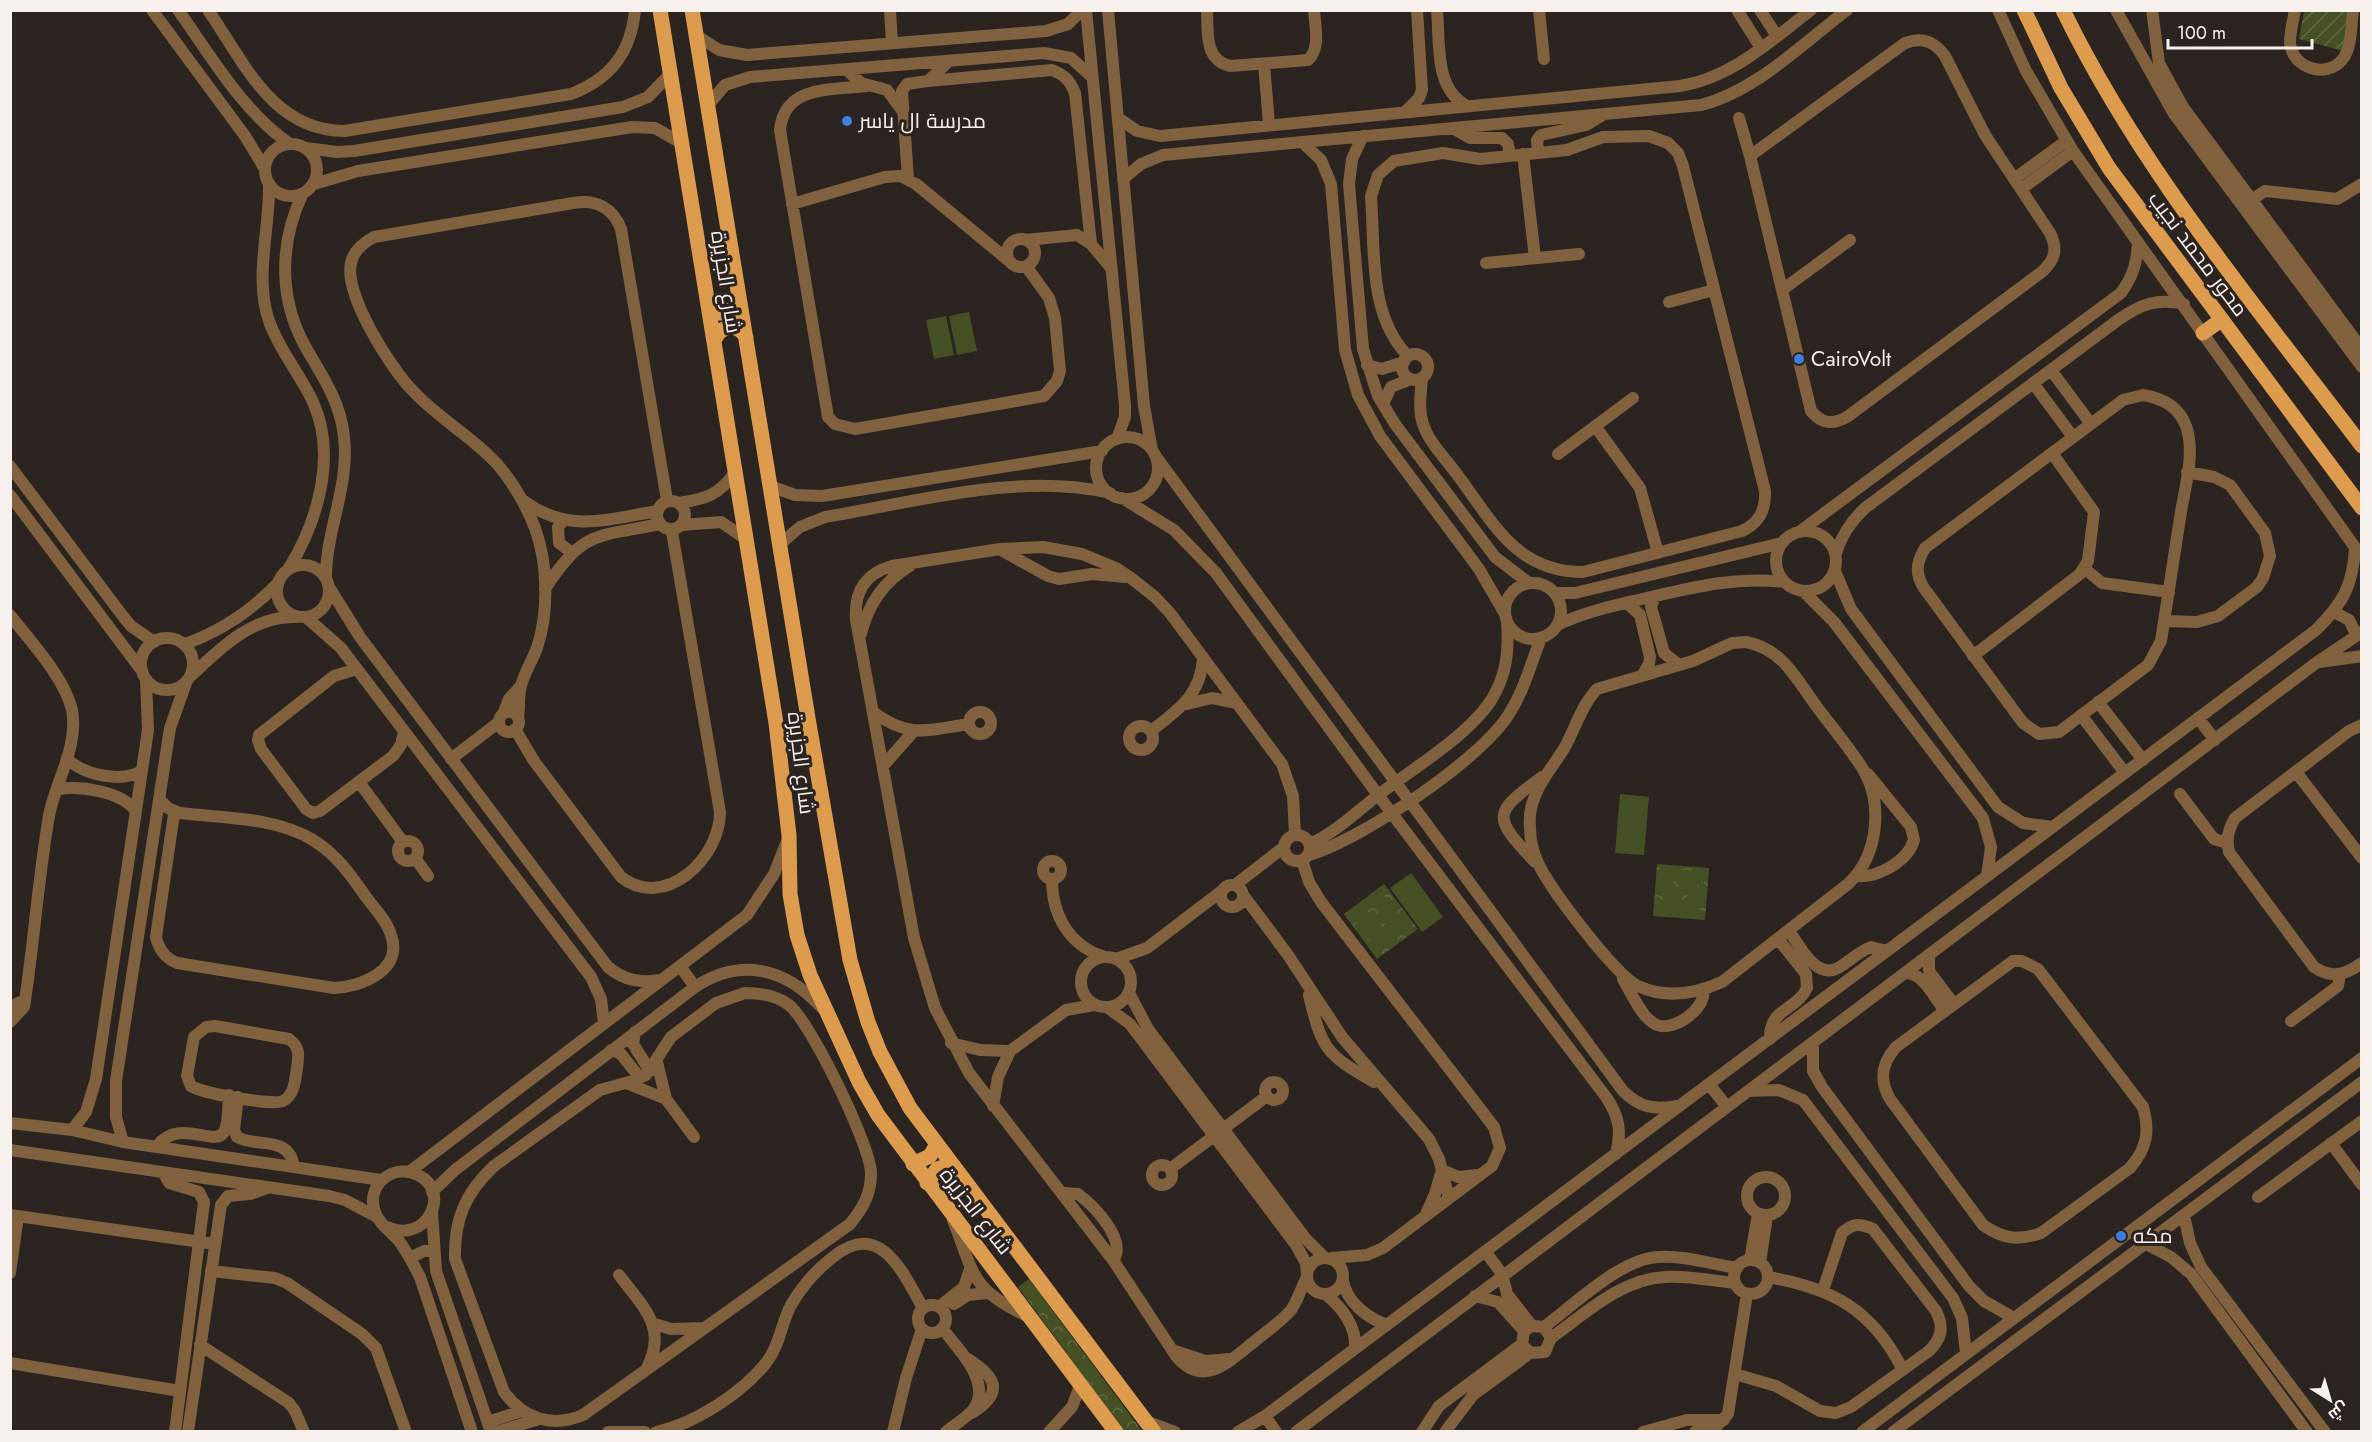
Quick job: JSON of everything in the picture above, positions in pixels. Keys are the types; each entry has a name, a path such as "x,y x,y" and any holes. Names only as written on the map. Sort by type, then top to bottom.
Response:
{"main road":[{"name":"شارع الجزيرة","path":"660,10 776,723 789,836 790,894 797,935 810,975 827,1013 878,1115 1116,1431"},
{"name":"شارع الجزيرة","path":"692,10 779,545 850,960 858,992 876,1042 894,1080 937,1144 1150,1426"},
{"name":"محور محمد نجيب","path":"2024,10 2061,88 2109,168 2361,508"},
{"name":"محور محمد نجيب","path":"2064,10 2100,81 2165,184 2361,446"},
{"path":"708,305 718,313 727,313 740,303"},
{"path":"2203,333 2221,320"},
{"path":"714,342 720,331 728,327 737,328 746,337"},
{"path":"913,1164 930,1156 937,1144"},
{"path":"927,1183 937,1169 952,1164"}],"street":[{"path":"152,10 245,136 265,169 268,184 263,274 269,321 313,402 323,436 323,472 320,489 308,530 290,568 254,606 229,625 185,644"},
{"path":"178,10 247,105 274,132 291,144 337,153 623,107 648,97 671,73"},
{"path":"208,10 277,107 303,124 330,131 344,131 571,94 588,87 604,77 618,63 633,29 635,10"},
{"path":"890,10 892,44"},
{"path":"696,35 719,50 747,55 1046,31 1068,24 1084,10"},
{"path":"770,486 795,495 822,496 1102,451 1117,439 1125,417 1125,405 1084,10"},
{"path":"1108,10 1144,406 1155,454 1157,476 1148,491 1132,498 1122,498"},
{"path":"1207,10 1212,57 1220,64 1230,66 1308,60 1315,54 1314,10"},
{"path":"1406,111 1419,99 1423,81 1417,10"},
{"path":"1437,10 1443,79 1452,95 1467,106"},
{"path":"1539,10 1544,59"},
{"path":"1761,48 1739,16 1759,10 1777,36"},
{"path":"1118,117 1137,131 1160,136 1694,84 1732,69 1811,10"},
{"path":"1123,179 1141,164 1163,155 1701,105 1725,98 1747,86 1847,10"},
{"path":"1238,1431 1265,1416 2316,630 2334,612 2347,591 2358,553 2184,304 2069,146 2026,71 1998,10"},
{"path":"2116,10 2174,114 2361,349"},
{"path":"2152,10 2156,28"},
{"path":"2160,10 2156,28 2156,50 2165,76 2183,107 2251,200 2258,218 2361,367"},
{"path":"2295,10 2290,43 2293,54 2300,63 2310,69 2321,70 2332,67 2342,60 2347,50 2353,10"},
{"path":"2133,42 2147,39 2156,28"},
{"path":"1739,118 1811,411 1818,419 1828,423 1838,422 2050,263 2055,254 2055,243 1970,109 1945,56 1938,46 1928,41 1916,39 1905,43 1750,156"},
{"path":"708,105 715,94 737,79 950,60 1058,54 1071,58 1091,76"},
{"path":"928,81 950,60"},
{"path":"1264,64 1269,124"},
{"path":"847,70 867,86"},
{"path":"897,97 907,84 928,81 1052,70 1063,74 1071,83 1075,93 1090,244"},
{"path":"908,179 901,109 897,97 880,86 803,95 786,108 780,130 828,417 844,428 1035,399 1052,390 1060,371 1053,308 1026,266"},
{"path":"1538,153 1537,140 1541,135 1586,125 1604,115"},
{"path":"314,184 358,171 632,127 655,129 683,144"},
{"path":"1453,128 1470,138 1502,138 1508,144 1510,156"},
{"path":"1363,136 1352,159 1349,184 1367,365 1383,404 1395,424 1495,557 1529,583 1547,587 1555,593 1560,603 1561,615 1557,625"},
{"path":"1649,136 1668,143 1681,159 1765,491 1765,505 1759,518 1742,531 1583,572 1553,569 1521,554 1504,538 1429,435 1420,416 1416,378 1403,372 1406,359 1391,335 1380,307 1371,196 1375,180 1388,165 1407,157 1443,153 1474,159 1510,156 1573,149 1608,137 1649,136"},
{"path":"1302,142 1321,160 1331,184 1345,350 1358,395 1380,436 1479,569 1517,634 1524,638 1541,638"},
{"path":"265,169 270,155 276,149 291,144"},
{"path":"2017,184 2069,146"},
{"path":"10,495 111,627 144,675 160,690 178,688 225,645 254,626 274,618 316,614 324,607 328,582 327,549 344,475 344,436 335,399 298,334 291,316 284,276 287,235 302,195 314,184 317,177 316,160 306,148"},
{"path":"1523,154 1535,258"},
{"path":"792,204 885,177 908,179 1016,266 1026,266 1033,259 1034,250 1025,240"},
{"path":"268,184 287,197 302,195"},
{"path":"2251,200 2265,191 2337,199 2361,184"},
{"path":"1077,235 1103,190"},
{"path":"452,759 511,712 534,761 621,877 640,888 663,888 695,866 710,852 718,833 720,812 673,501 621,229 607,209 582,201 385,235 363,243 351,263 350,274 378,345 415,394 490,457 523,500 535,529 542,556 545,589 540,636 520,687 517,723"},
{"path":"1008,260 1007,251 1011,242 1077,235 1090,244 1112,269"},
{"path":"1782,290 1850,240"},
{"path":"1555,593 1575,593 1782,543 2121,293 2131,278 2137,261 2138,242"},
{"path":"1486,262 1579,254"},
{"path":"263,274 284,276"},
{"path":"1669,302 1714,290"},
{"path":"2053,827 2023,823 1998,807 1851,609 1835,571 1836,554 1847,528 1865,508 2133,309 2150,302 2168,300 2184,304"},
{"path":"1367,365 1382,369 1416,354 1425,359 1428,369 1416,378 1391,387 1383,404"},
{"path":"2051,370 2091,424"},
{"path":"2033,383 2073,437"},
{"path":"2133,396 2153,397 2163,400 2180,415 2186,426 2190,451 2162,641 2154,658 2081,716 2059,732 2049,735 2030,730 1973,656 1918,579 1919,558 1925,548 2091,424 2123,400 2133,396"},
{"path":"1558,454 1633,398"},
{"path":"1595,426 1640,488 1665,551 1676,569"},
{"path":"1117,439 1136,438 1155,454 1394,783 1623,1091 1634,1103 1648,1108 1679,1106"},
{"path":"1102,451 1096,469 1098,478 1110,493"},
{"path":"1973,656 2084,568 2095,519 2094,512 2052,453"},
{"path":"10,466 131,626 154,642"},
{"path":"660,525 658,511 660,504 714,495 727,485 735,472"},
{"path":"2164,621 2197,622 2218,616 2257,587 2264,578 2270,556 2265,533 2230,485 2214,477 2187,472"},
{"path":"779,545 800,527 825,517 1010,486 1050,484 1110,493 1174,530 1203,558 1392,814 1615,1109 1619,1124 1616,1154"},
{"path":"523,500 542,512 562,520 582,523 658,511"},
{"path":"535,529 548,522 562,520"},
{"path":"562,520 558,527 559,543 571,552"},
{"path":"542,556 557,559 594,537 660,525 677,528 721,522 746,539"},
{"path":"1799,532 1817,533 1832,545 1836,554"},
{"path":"1782,543 1776,563 1785,582"},
{"path":"1034,567 1043,547"},
{"path":"1295,835 1293,796 1286,772 1237,703 1155,597 1116,568 1082,554 1043,547 1000,549 878,570 866,579 858,591 855,605 860,638 919,962 935,1008 951,1043 993,1106 1064,1193 1078,1194 1104,1219 1117,1247 1113,1260 1172,1349 1188,1357 1205,1361 1231,1358 1278,1322 1297,1301 1313,1262 1328,1258 1367,1256"},
{"path":"1000,549 1059,579 1104,574 1131,578"},
{"path":"545,589 571,552"},
{"path":"1082,554 1082,575"},
{"path":"860,638 870,607 878,594 900,571 914,563"},
{"path":"290,568 310,565 328,582 360,637 599,956 619,976 632,981 661,981"},
{"path":"2084,568 2107,585 2169,592"},
{"path":"1803,591 1822,587 1835,571"},
{"path":"1307,853 1330,848 1392,814 1483,745 1497,730 1519,695 1541,638 1557,625 1586,613 1728,580 1785,582 1803,591 1834,622 1983,818 1991,847 1987,876"},
{"path":"1284,848 1292,860 1307,853 1471,724 1492,699 1504,670 1508,654 1506,618 1511,594 1529,583"},
{"path":"277,584 280,604 325,632 346,655 583,968 601,999 604,1024"},
{"path":"1655,596 1651,607 1664,653 1679,665"},
{"path":"1627,603 1640,615 1650,657 1643,674"},
{"path":"1296,1431 2316,663 2359,633 2349,620 2334,612"},
{"path":"10,615 67,695 73,727 67,759 50,813 25,1000 21,1013 10,1022"},
{"path":"72,1130 86,1112 96,1079 142,771 149,713 143,654 154,642 170,638 185,644 194,659 170,728 116,1081 116,1117 123,1142"},
{"path":"1540,868 1534,854 1530,825 1535,796 1566,746 1590,697 1607,685 1679,665 1732,643 1746,642 1773,651 1862,768 1911,827 1914,840 1908,852 1883,872 1870,876 1857,876"},
{"path":"346,655 333,676 263,731 258,740 258,745 309,812 320,811 393,756 401,745 404,731"},
{"path":"2316,663 2361,656"},
{"path":"1187,704 1199,682 1203,658"},
{"path":"333,676 357,669"},
{"path":"1199,682 1212,698"},
{"path":"517,723 503,730 501,718 508,699 520,687"},
{"path":"1150,731 1187,704 1212,698 1237,703"},
{"path":"2098,702 2143,760"},
{"path":"873,712 885,721 913,732 969,724"},
{"path":"2081,716 2125,773"},
{"path":"2199,718 2215,740"},
{"path":"2361,725 2235,818 2227,834 2229,852 2314,967 2331,975 2340,975 2361,963"},
{"path":"883,766 913,732"},
{"path":"393,756 408,752 423,756"},
{"path":"67,759 80,769 103,775 128,777 142,771"},
{"path":"1620,974 1638,986 1659,993 1681,994 1703,990 1722,982 1790,931 1857,876 1871,847 1875,824 1874,800 1862,768"},
{"path":"2296,772 2361,858"},
{"path":"1548,773 1511,799 1503,816 1510,835 1540,868 1620,974 1646,1016 1657,1026 1672,1026 1698,1009 1704,1002 1703,990"},
{"path":"359,782 403,842 398,847 400,857 406,861 415,858 428,876"},
{"path":"58,789 79,789 115,796 125,800 136,811"},
{"path":"2180,794 2214,839 2227,843"},
{"path":"159,800 177,813 280,826 302,834 323,847 348,872 386,925 393,945 388,964 380,972 359,984 334,988 177,963 169,959 158,946 156,937 177,813"},
{"path":"156,823 177,813"},
{"path":"1083,971 1089,964 1147,948 1223,890 1235,885 1284,848 1287,839 1295,835 1304,836 1309,882 1322,902 1494,1127 1500,1148 1497,1157 1484,1172 1383,1248 1353,1265 1339,1288 1297,1301"},
{"path":"409,1172 747,915 774,874 789,836"},
{"path":"993,1106 998,1077 1010,1051 1066,1010 1081,988 1083,971 1074,940 1057,912 1052,879"},
{"path":"1235,885 1243,891 1244,896 1354,1054 1428,1139 1442,1170 1449,1198"},
{"path":"1223,890 1221,899 1230,906 1262,921"},
{"path":"1198,909 1230,906 1242,902 1244,896"},
{"path":"1790,931 1815,966 1821,970 1836,969 1870,947 1887,951"},
{"path":"1770,1039 1773,1019 1799,999 1807,988 1806,974 1779,939"},
{"path":"1074,940 1088,950 1123,963 1131,977"},
{"path":"1108,1008 1124,1000 1129,993 1131,977 1147,948"},
{"path":"1929,955 1929,971 1949,1007"},
{"path":"583,968 599,956"},
{"path":"2022,961 2031,963 2143,1107 2148,1123 2147,1140 2141,1155 2130,1168 2041,1233 2026,1238 2010,1239 1996,1234 1983,1225 1884,1089 1882,1078 1888,1056 1896,1047 1949,1007 2004,965 2022,961"},
{"path":"680,966 695,987"},
{"path":"432,1192 454,1170 695,987 718,973 755,969 776,974 795,983 827,1013"},
{"path":"1905,973 1913,973 1920,977 1949,1007"},
{"path":"2291,1021 2338,986 2340,975"},
{"path":"1307,985 1318,1029 1328,1051 1345,1066 1380,1085"},
{"path":"1081,988 1094,1005"},
{"path":"745,993 776,997 800,1016 820,1050 868,1153 872,1172 870,1191 862,1209 850,1224 583,1415 562,1421 539,1419 522,1411 504,1392 455,1259 454,1238 458,1217 472,1189 494,1166 593,1095 608,1086 625,1083 649,1070 671,1037 716,1003 745,993"},
{"path":"1129,993 1148,1029 1296,1245 1306,1263 1309,1284 1322,1293 1347,1320 1355,1333 1355,1348"},
{"path":"10,1007 25,1000"},
{"path":"1066,1010 1094,1005 1108,1008 1130,1024 1306,1239 1341,1266 1345,1290 1360,1310 1387,1325"},
{"path":"1318,1029 1332,1023"},
{"path":"215,1026 290,1039 294,1042 299,1053 293,1089 289,1096 274,1103 234,1096 196,1089 188,1082 194,1036 199,1030 215,1026"},
{"path":"635,1032 633,1044 666,1099 694,1137"},
{"path":"1813,1042 1813,1071 1822,1087 1969,1286 1984,1301 2014,1318"},
{"path":"951,1043 980,1050 1010,1051"},
{"path":"611,1050 649,1070"},
{"path":"1345,1066 1354,1054"},
{"path":"1862,1431 2361,1058"},
{"path":"625,1083 666,1099"},
{"path":"1709,1084 1727,1107"},
{"path":"1897,1430 2361,1085"},
{"path":"1748,1091 1779,1090 1803,1100 1953,1298 1962,1318 1966,1353"},
{"path":"156,1147 165,1137 178,1132 215,1138 222,1135 234,1096"},
{"path":"234,1096 234,1130 237,1137 282,1146 291,1156 294,1167"},
{"path":"1170,1169 1267,1096"},
{"path":"2298,1105 2310,1121"},
{"path":"2258,1197 2361,1120"},
{"path":"10,1123 72,1130 123,1142 381,1180 399,1171 422,1177 432,1192 433,1251 439,1283 490,1427 522,1411"},
{"path":"2331,1143 2361,1185"},
{"path":"10,1150 269,1186 345,1200 377,1217 410,1258 420,1277 472,1431"},
{"path":"1442,1170 1467,1178 1484,1172"},
{"path":"1424,1217 1435,1194 1442,1170"},
{"path":"163,1172 165,1179 175,1186 202,1194 204,1213 175,1431"},
{"path":"377,1217 373,1198 381,1180"},
{"path":"188,1431 221,1205 228,1196 250,1194 269,1186"},
{"path":"948,1208 970,1269 980,1287 1032,1318"},
{"path":"387,1227 404,1232 413,1230 427,1220 432,1212"},
{"path":"204,1213 218,1216"},
{"path":"10,1273 14,1215 215,1244"},
{"path":"1755,1262 1763,1215"},
{"path":"2184,1215 2190,1243 2201,1267 2325,1431"},
{"path":"1735,1374 1776,1386 1820,1410 1836,1413 1851,1407 1937,1343 1941,1332 1941,1321 1873,1229 1858,1224 1842,1233 1823,1290"},
{"path":"656,1431 690,1422 752,1379 774,1351 802,1285 844,1248 858,1242 871,1243 883,1250 908,1282 923,1308"},
{"path":"2146,1244 2170,1257 2191,1274 2307,1431"},
{"path":"410,1258 424,1251 433,1251"},
{"path":"1485,1251 1503,1274 1507,1294 1534,1337"},
{"path":"1422,1431 1439,1406 1534,1337 1619,1271 1638,1261 1670,1257 1737,1268 1755,1262"},
{"path":"1755,1262 1768,1277 1804,1283 1843,1301 1870,1322 1892,1349 1903,1370"},
{"path":"1735,1283 1737,1268"},
{"path":"941,1310 964,1287 970,1269"},
{"path":"211,1271 275,1278 287,1283 370,1340 381,1357 406,1431"},
{"path":"620,1275 655,1324 671,1329 705,1328"},
{"path":"1445,1431 1473,1395 1534,1337 1642,1281 1676,1277 1735,1283 1747,1294"},
{"path":"1747,1294 1761,1290 1768,1277"},
{"path":"941,1310 968,1295 988,1293"},
{"path":"1695,1431 1709,1431 1724,1419 1730,1408 1747,1294"},
{"path":"1475,1296 1498,1302 1534,1337"},
{"path":"192,1301 206,1303"},
{"path":"893,1431 906,1378 922,1329 918,1318 923,1308 931,1305 941,1310 945,1320 942,1328 932,1333 922,1329"},
{"path":"1347,1320 1360,1310"},
{"path":"645,1372 654,1349 655,1324"},
{"path":"942,1328 964,1357 979,1383 979,1396 974,1408 966,1417 946,1431"},
{"path":"200,1345 289,1403 304,1431"},
{"path":"10,1363 180,1391"},
{"path":"1049,1431 1072,1407 1081,1383"},
{"path":"1922,1386 1934,1401"},
{"path":"1265,1416 1276,1431"},
{"path":"497,1431 539,1419"},
{"path":"1643,1431 1687,1420 1724,1419"},
{"path":"1150,1426 1175,1431"},
{"path":"608,1431 645,1431"}],"green space":[{"path":"2304,11 2347,11 2343,51 2299,39"},
{"path":"969,312 977,351 957,355 949,316"},
{"path":"946,316 954,355 934,359 926,320"},
{"path":"1620,794 1649,797 1644,855 1615,853"},
{"path":"1657,864 1709,868 1705,920 1653,916"},
{"path":"1660,868 1674,869 1672,897 1658,896"},
{"path":"1677,870 1705,871 1704,885 1676,883"},
{"path":"1411,873 1443,917 1422,932 1390,888"},
{"path":"1384,884 1418,929 1377,959 1344,914"},
{"path":"1688,887 1702,888 1700,916 1686,915"},
{"path":"1385,896 1406,925 1394,934 1372,905"},
{"path":"1656,900 1684,902 1683,915 1655,913"},
{"path":"1367,910 1388,938 1375,948 1354,919"},
{"path":"1029,1279 1142,1431 1124,1431 1018,1287"}],"place":[{"name":"مدرسة ال ياسر","path":"847,121"},
{"name":"CairoVolt","path":"1799,359"},
{"name":"مكه","path":"2121,1236"}]}
